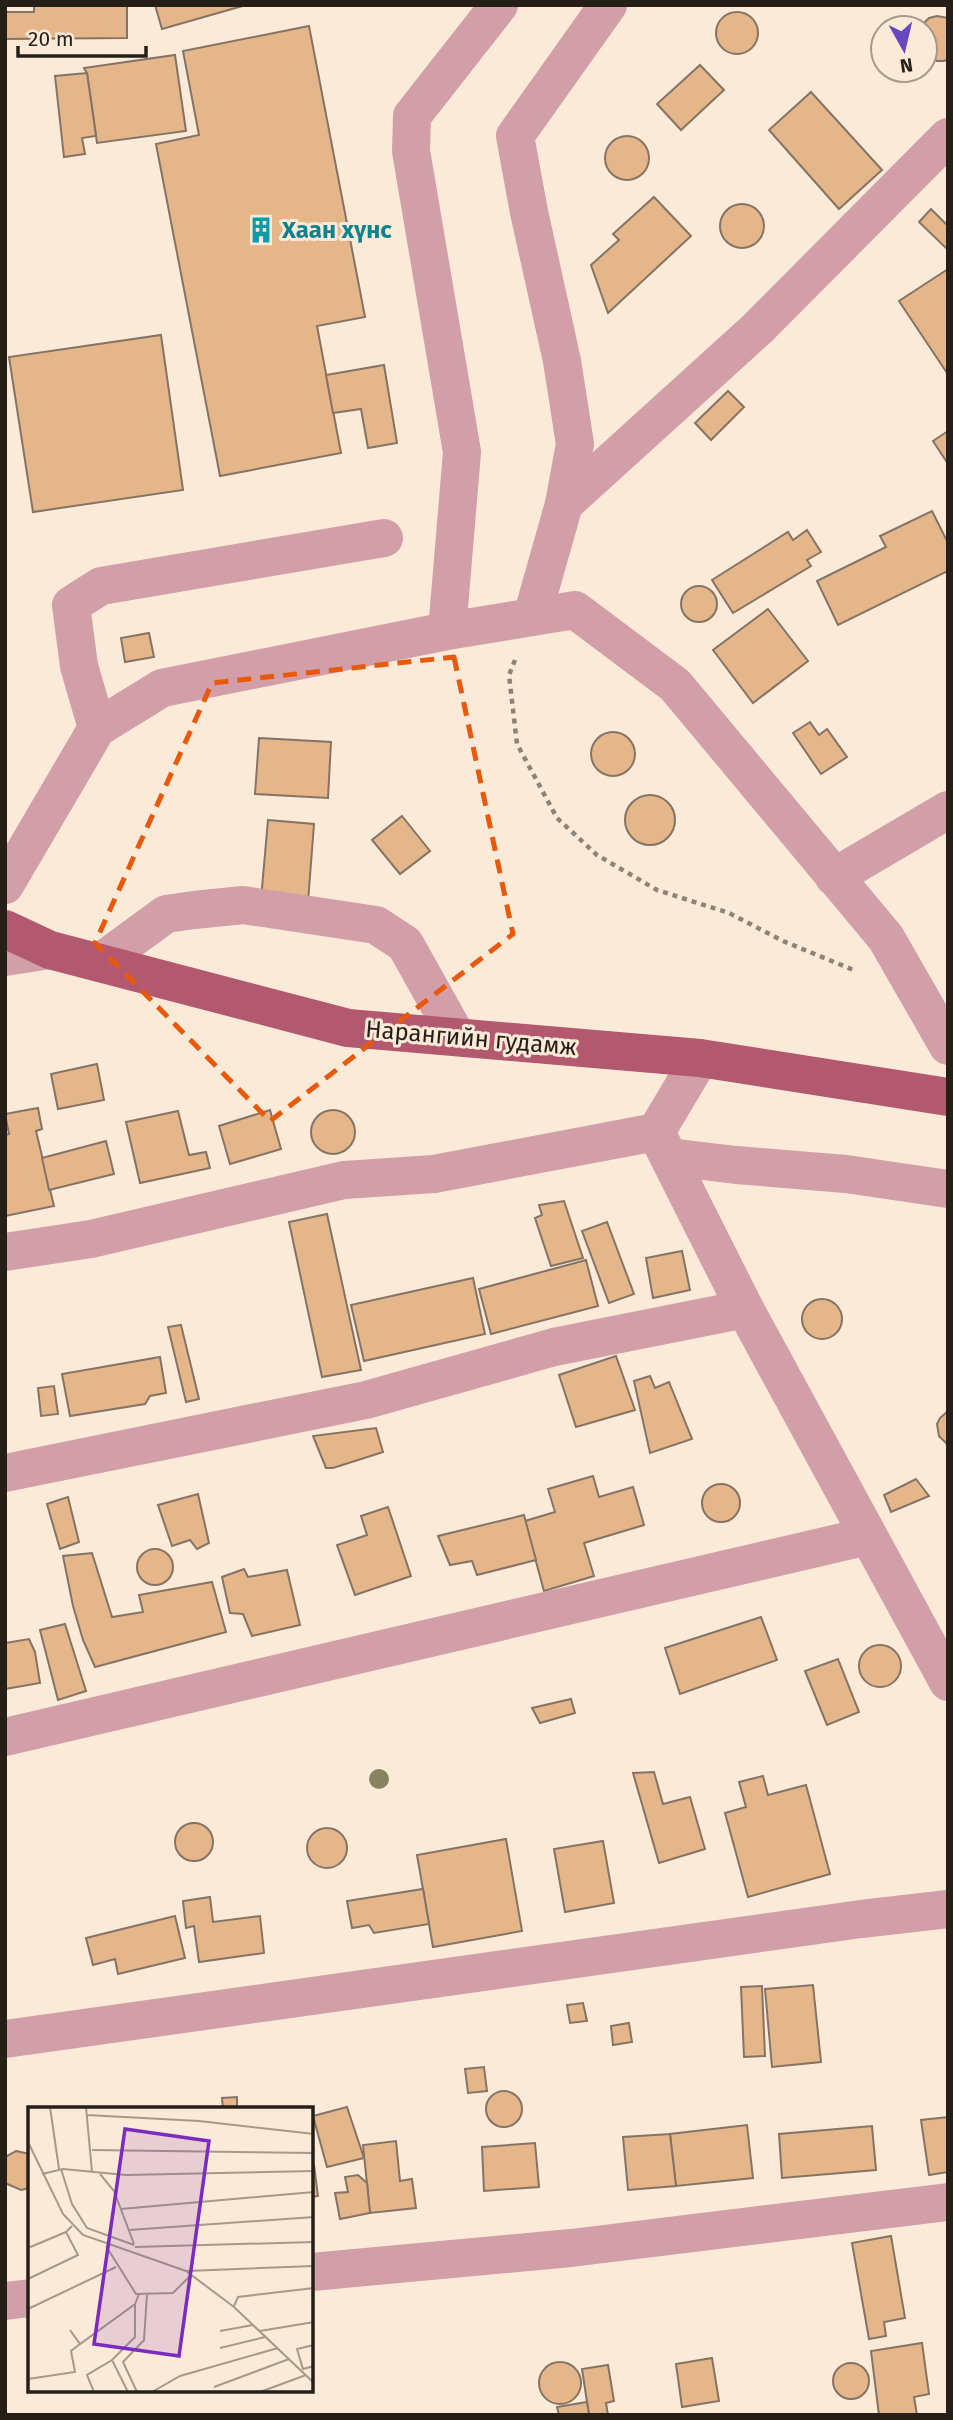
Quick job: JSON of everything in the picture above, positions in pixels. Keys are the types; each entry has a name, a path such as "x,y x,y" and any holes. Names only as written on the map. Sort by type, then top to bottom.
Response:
{"main road":[{"name":"Нарангийн гудамж","path":"5,929 50,950 348,1028 700,1058 948,1097"}],"street":[{"path":"447,631 462,452 411,152 412,116 499,5"},
{"path":"532,617 564,504 575,444 562,361 515,136 608,5"},
{"path":"564,504 757,330 948,137"},
{"path":"97,727 79,666 71,605 101,586 384,538"},
{"path":"5,885 97,727 162,688 447,631 575,610 676,685 886,939 948,1046"},
{"path":"834,877 948,810"},
{"path":"99,962 166,914 194,910 243,905 376,925 405,944 457,1037"},
{"path":"5,957 50,950"},
{"path":"700,1058 663,1145 745,1309 948,1682"},
{"path":"5,1252 91,1239 344,1181 434,1174 663,1145 736,1165 846,1174 948,1189"},
{"path":"5,1473 366,1401 554,1347 745,1309"},
{"path":"5,1737 868,1536"},
{"path":"5,2039 860,1919 948,1909"},
{"path":"313,2272 571,2248 948,2202"},
{"path":"5,2301 28,2298"}],"path":[{"path":"532,617 509,675 517,744 557,818 597,855 657,890 729,913 783,941 854,969 863,979"}],"highlighted area":[{"path":"454,657 513,934 270,1121 95,943 212,683"}],"building":[{"path":"34,5 127,5 127,38 5,39 5,12 34,12"},
{"path":"155,5 246,5 162,29"},
{"path":"737,12 752,18 758,33 752,48 737,54 722,48 716,33 722,18"},
{"path":"939,16 948,18 948,59 939,61"},
{"name":"Хаан хүнс","path":"309,26 365,317 317,326 341,453 220,476 156,144 199,135 183,51"},
{"path":"175,55 186,131 97,143 87,73 84,68"},
{"path":"700,65 724,90 681,130 657,104"},
{"path":"87,73 96,136 82,138 85,154 64,157 55,76"},
{"path":"811,92 882,170 839,209 769,130"},
{"path":"627,136 642,143 649,158 642,173 627,180 612,173 605,158 612,143"},
{"path":"654,197 691,236 608,313 591,265 619,240 613,234"},
{"path":"742,204 757,211 764,226 757,241 742,248 727,241 720,226 727,211"},
{"path":"931,209 948,226 948,250 919,222"},
{"path":"948,269 948,372 947,373 899,301"},
{"path":"161,335 183,490 33,512 9,357"},
{"path":"384,365 397,443 368,448 361,409 333,413 326,375"},
{"path":"728,391 744,407 711,440 695,423"},
{"path":"948,431 948,464 933,441"},
{"path":"932,511 948,543 948,571 838,625 817,581 886,547 880,536"},
{"path":"807,530 821,552 807,560 811,566 733,613 712,580 788,532 793,540"},
{"path":"699,586 712,591 717,604 712,617 699,622 686,617 681,604 686,591"},
{"path":"768,609 808,661 753,703 713,650"},
{"path":"149,633 154,657 125,662 121,638"},
{"path":"810,722 819,735 827,729 847,757 821,774 793,733"},
{"path":"613,732 622,733 629,738 634,745 634,763 629,770 622,775 613,776 604,775 597,770 592,763 591,754 592,745 597,738 604,733"},
{"path":"259,738 331,742 328,798 255,794"},
{"path":"650,795 668,802 675,820 668,838 650,845 632,838 625,820 632,802"},
{"path":"402,816 430,851 400,874 372,840"},
{"path":"268,820 314,824 308,902 261,899"},
{"path":"97,1064 104,1100 58,1109 51,1074"},
{"path":"38,1108 42,1129 36,1131 54,1206 5,1216 5,1135 9,1134 5,1114"},
{"path":"270,1110 281,1149 230,1164 219,1126"},
{"path":"333,1110 348,1117 355,1132 348,1147 333,1154 318,1147 311,1132 318,1117"},
{"path":"178,1111 189,1155 206,1152 210,1168 140,1183 126,1122"},
{"path":"106,1141 114,1174 49,1190 42,1158"},
{"path":"564,1201 583,1258 551,1266 535,1218 542,1215 539,1205"},
{"path":"327,1214 361,1370 322,1377 289,1222"},
{"path":"607,1222 634,1294 609,1303 582,1231"},
{"path":"682,1251 690,1290 653,1298 646,1258"},
{"path":"586,1260 598,1306 491,1334 479,1289"},
{"path":"473,1278 485,1334 364,1361 351,1305"},
{"path":"822,1299 836,1305 842,1319 836,1333 822,1339 808,1333 802,1319 808,1305"},
{"path":"181,1325 199,1399 186,1402 168,1327"},
{"path":"616,1356 635,1410 576,1427 559,1375"},
{"path":"160,1357 166,1393 150,1396 145,1404 70,1416 62,1374"},
{"path":"650,1376 655,1388 669,1382 692,1439 650,1453 634,1381"},
{"path":"54,1386 58,1414 41,1416 38,1388"},
{"path":"948,1411 948,1445 939,1436 937,1424"},
{"path":"376,1428 383,1452 326,1468 313,1436"},
{"path":"593,1476 599,1497 633,1487 644,1525 584,1543 594,1576 544,1591 525,1521 555,1512 548,1489"},
{"path":"916,1479 929,1496 891,1512 884,1495"},
{"path":"721,1484 735,1489 740,1503 735,1517 721,1522 707,1517 702,1503 707,1489"},
{"path":"198,1494 209,1543 197,1549 190,1540 172,1546 158,1505"},
{"path":"68,1497 79,1542 60,1549 47,1504"},
{"path":"388,1507 411,1576 355,1595 337,1545 367,1535 361,1516"},
{"path":"524,1515 536,1560 477,1575 472,1561 450,1565 438,1536"},
{"path":"155,1549 168,1554 173,1567 168,1580 155,1585 142,1580 137,1567 142,1554"},
{"path":"92,1553 112,1617 143,1612 139,1595 212,1582 226,1632 95,1667 83,1640 73,1606 63,1556"},
{"path":"244,1569 248,1577 287,1570 300,1625 252,1636 243,1614 230,1613 222,1577"},
{"path":"761,1617 777,1660 680,1694 665,1648"},
{"path":"65,1624 86,1691 58,1700 40,1630"},
{"path":"29,1639 35,1652 40,1683 5,1689 5,1643"},
{"path":"880,1645 895,1651 901,1666 895,1681 880,1687 865,1681 859,1666 865,1651"},
{"path":"838,1659 859,1712 827,1725 805,1671"},
{"path":"571,1699 575,1713 540,1723 532,1708"},
{"path":"654,1772 663,1804 690,1797 705,1849 659,1863 633,1773"},
{"path":"763,1776 768,1795 806,1785 830,1874 748,1897 725,1813 746,1807 739,1782"},
{"path":"194,1823 207,1829 213,1842 207,1855 194,1861 181,1855 175,1842 181,1829"},
{"path":"327,1828 341,1834 347,1848 341,1862 327,1868 313,1862 307,1848 313,1834"},
{"path":"506,1839 522,1931 433,1947 417,1855"},
{"path":"603,1841 614,1903 565,1912 554,1849"},
{"path":"423,1889 429,1924 374,1933 369,1925 352,1928 347,1901"},
{"path":"210,1897 213,1922 260,1916 264,1953 199,1962 194,1926 186,1928 183,1901"},
{"path":"175,1916 185,1958 118,1974 115,1959 93,1965 86,1938"},
{"path":"813,1985 821,2062 772,2067 765,1989"},
{"path":"762,1986 765,2056 744,2057 741,1987"},
{"path":"583,2003 587,2021 570,2023 567,2005"},
{"path":"629,2023 632,2042 613,2045 611,2026"},
{"path":"484,2067 487,2091 468,2093 465,2069"},
{"path":"504,2091 517,2096 522,2109 517,2122 504,2127 491,2122 486,2109 491,2096"},
{"path":"237,2097 237,2107 223,2107 222,2098"},
{"path":"347,2107 364,2158 327,2167 313,2116"},
{"path":"948,2117 948,2172 929,2175 921,2120"},
{"path":"747,2125 753,2178 676,2186 670,2134"},
{"path":"872,2126 876,2170 782,2178 779,2134"},
{"path":"670,2134 676,2186 628,2190 623,2137"},
{"path":"396,2141 400,2181 412,2179 416,2208 370,2213 363,2145"},
{"path":"535,2143 539,2187 484,2191 482,2147"},
{"path":"16,2151 28,2154 28,2188 21,2190 5,2183 5,2157"},
{"path":"313,2165 314,2165 318,2196 313,2197"},
{"path":"358,2175 367,2183 370,2213 340,2219 335,2193 348,2192 345,2177"},
{"path":"891,2236 905,2318 884,2322 886,2336 869,2339 852,2243"},
{"path":"922,2343 929,2394 914,2397 917,2415 879,2415 871,2351"},
{"path":"712,2358 719,2401 682,2407 676,2364"},
{"path":"560,2362 575,2368 581,2383 575,2398 560,2404 545,2398 539,2383 545,2368"},
{"path":"851,2363 864,2368 869,2381 864,2394 851,2399 838,2394 833,2381 838,2368"},
{"path":"608,2365 614,2401 606,2403 608,2415 589,2415 582,2369"},
{"path":"587,2402 589,2415 559,2415 557,2407"}],"place":[{"name":"Хаан хүнс","path":"261,230"}]}
